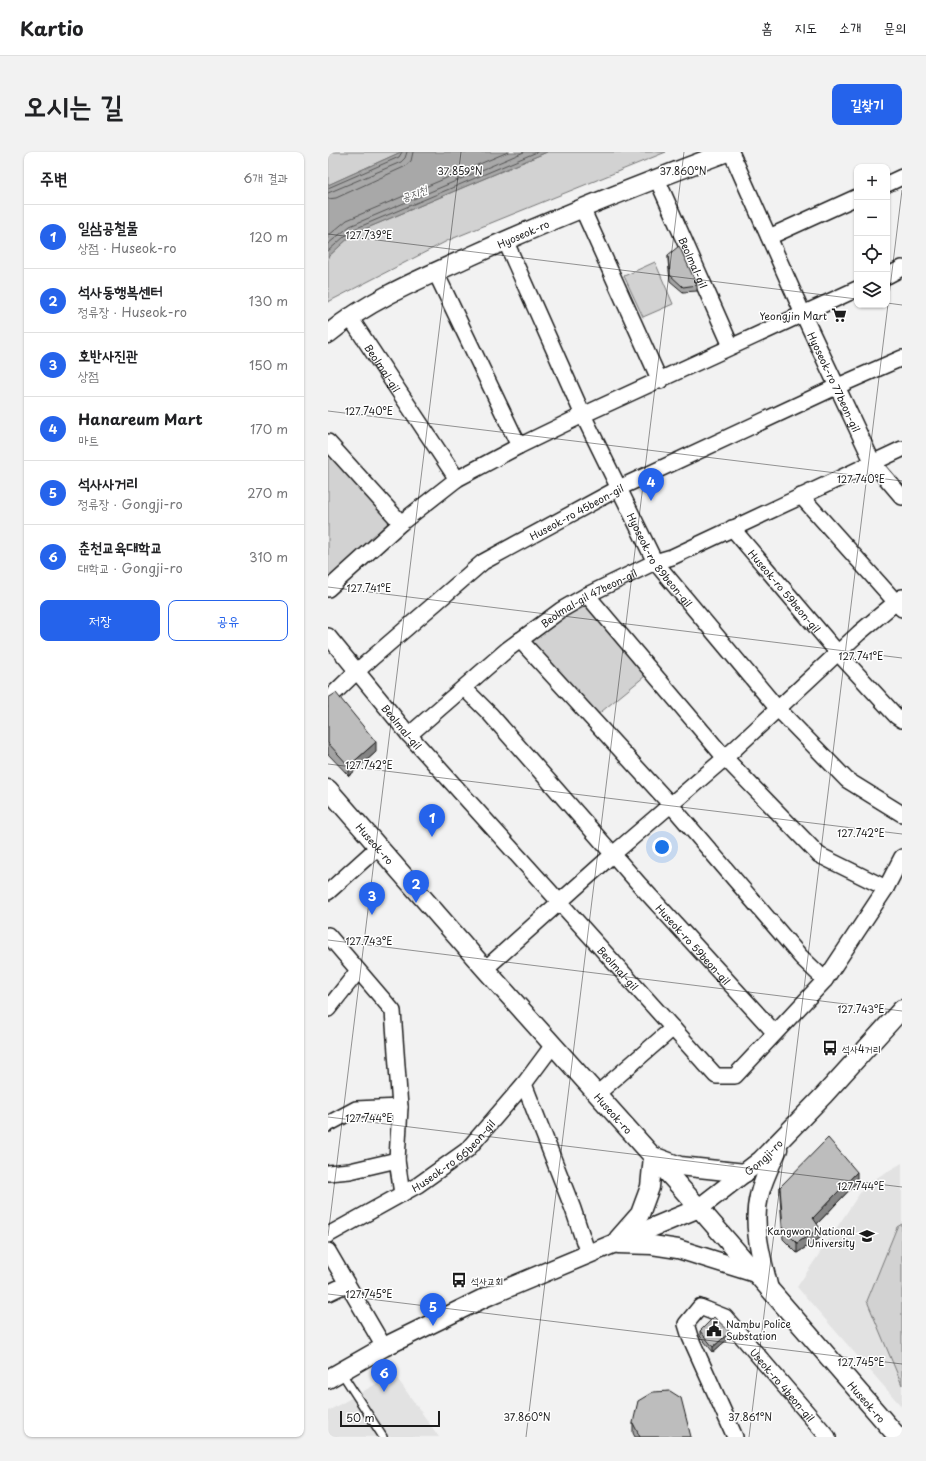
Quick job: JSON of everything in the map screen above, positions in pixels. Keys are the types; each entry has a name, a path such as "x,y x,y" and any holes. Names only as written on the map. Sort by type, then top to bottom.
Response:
{"street":[{"name":"Hyoseok-ro","path":"328,334 350,316 435,271 582,208 727,152"},
{"name":"Hyoseok-ro 77beon-gil","path":"731,152 803,314 873,463 902,496"},
{"path":"890,183 902,177"},
{"name":"Beolmal-gil","path":"657,178 731,346"},
{"path":"769,237 854,198"},
{"path":"582,208 660,381"},
{"name":"Hyoseok-ro 89beon-gil","path":"505,240 584,415 655,562 777,708 847,780 902,814"},
{"path":"890,274 902,268"},
{"path":"435,271 519,446"},
{"path":"328,589 401,523 457,480 519,446 660,381 731,346 854,290"},
{"name":"Beolmal-gil","path":"350,316 457,480"},
{"name":"Huseok-ro 45beon-gil","path":"328,699 357,671 483,562 619,488 838,386 902,358"},
{"path":"328,442 401,523"},
{"name":"Beolmal-gil 47beon-gil","path":"409,735 520,640 561,610 587,595 655,562 672,557 902,449"},
{"path":"485,969 612,855 725,758 777,708 838,653 900,603 801,496"},
{"name":"Huseok-ro 59beon-gil","path":"732,528 838,653 896,716 902,720"},
{"path":"587,595 725,758 819,855 886,888"},
{"name":"Beolmal-gil","path":"328,636 409,735 716,1076 735,1076 825,980 886,888 902,857"},
{"path":"520,640 671,805 801,957 825,980"},
{"name":"Huseok-ro 59beon-gil","path":"464,688 490,714 612,855 775,1032"},
{"name":"Huseok-ro","path":"328,789 485,969 699,1208 898,1437"},
{"path":"328,892 378,847"},
{"path":"328,935 393,1011 400,1107 397,1160 402,1194"},
{"path":"328,1009 358,971"},
{"name":"Gongji-ro","path":"334,1376 384,1347 486,1297 699,1208 762,1160 824,1095 902,1009"},
{"path":"597,1094 673,1028"},
{"name":"Huseok-ro 66beon-gil","path":"328,1235 418,1185 467,1150 524,1084 553,1045"},
{"path":"524,1084 573,1209 588,1254"},
{"path":"328,1124 356,1109 400,1107"},
{"path":"770,1289 759,1249 757,1221 759,1197 783,1138"},
{"path":"614,1244 640,1214 650,1187 653,1156 680,1166 745,1173"},
{"path":"328,1174 350,1171 397,1160"},
{"path":"614,1244 652,1245 678,1250 756,1273"},
{"path":"328,1251 384,1347"},
{"path":"328,1293 347,1284"},
{"name":"Useok-ro 4beon-gil","path":"735,1437 690,1337 686,1324 700,1307 725,1317 828,1437"}],"lane":[{"path":"334,1376 383,1437"}],"shaded area":[{"path":"328,152 401,152 328,185"},
{"path":"547,152 666,152 449,240 328,302 328,257 353,234"},
{"path":"655,262 673,304 643,317 624,276"},
{"path":"328,451 389,522 328,579"},
{"path":"585,602 645,676 596,716 530,642 557,617"},
{"name":"Kangwon National University","path":"902,1163 902,1407 797,1287 866,1184"},
{"path":"902,1224 902,1385 867,1301 897,1227"},
{"path":"394,1374 439,1437 328,1437 328,1411"}],"water":[{"name":"공지천","path":"401,152 547,152 353,234 328,257 328,185"}],"building":[{"path":"679,246 697,285 683,287 670,275 668,255"},
{"path":"336,693 376,742 349,766 328,743 328,698"},
{"path":"828,1138 857,1172 813,1218 820,1228 797,1243 783,1229 780,1187"},
{"name":"Nambu Police Substation","path":"714,1317 730,1332 713,1347 700,1331"},
{"path":"670,1391 681,1398 691,1437 640,1437 633,1423 638,1401 653,1392"}],"place":[{"name":"Yeongjin Mart","path":"839,315"},
{"name":"Hanareum Mart","path":"651,501"},
{"name":"일삼공철물","path":"432,837"},
{"name":"석사동행복센터","path":"416,903"},
{"name":"호반사진관","path":"372,915"},
{"name":"석사4거리","path":"830,1048"},
{"name":"Kangwon National University","path":"867,1236"},
{"name":"석사교회","path":"459,1280"},
{"name":"석사사거리","path":"433,1326"},
{"name":"Nambu Police Substation","path":"714,1329"},
{"name":"춘천교육대학교","path":"384,1392"}]}
